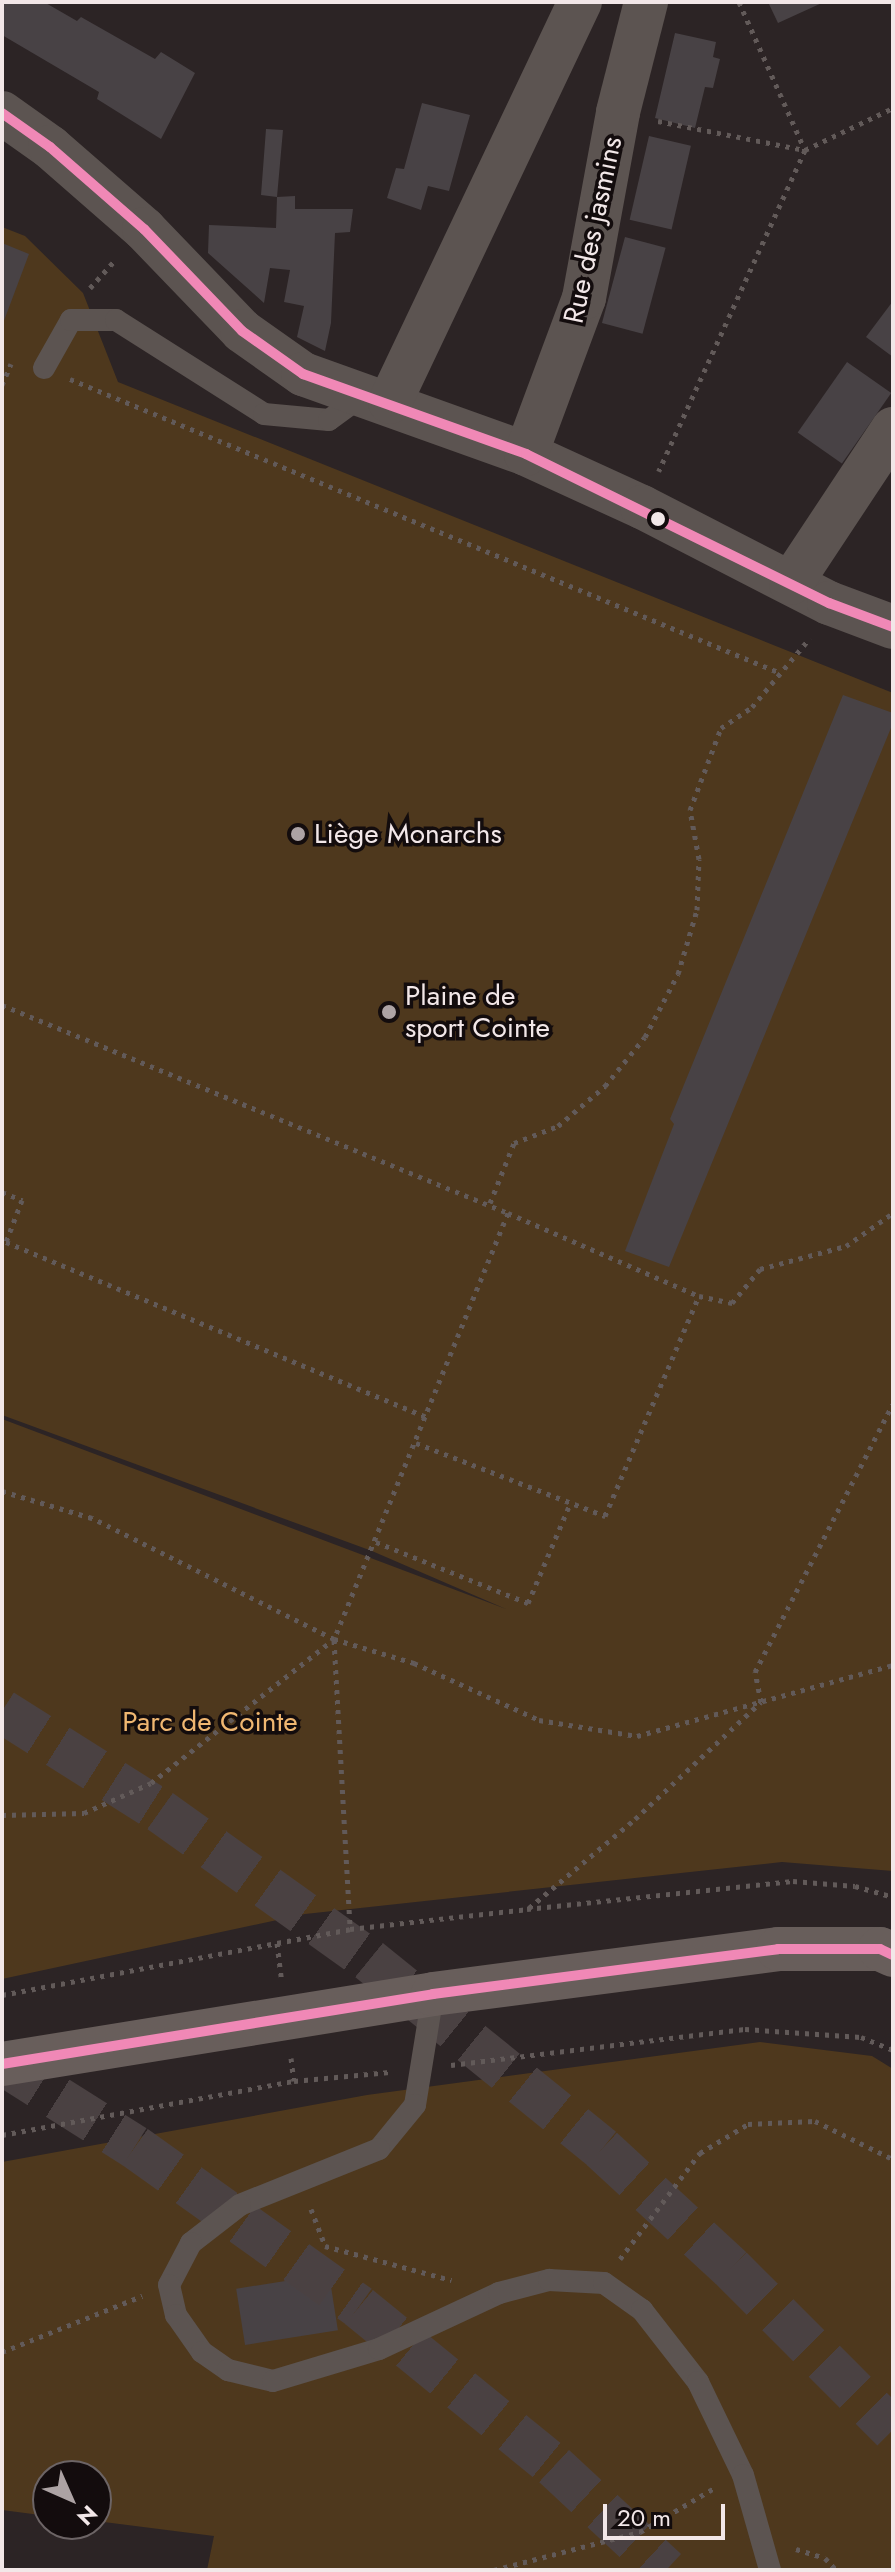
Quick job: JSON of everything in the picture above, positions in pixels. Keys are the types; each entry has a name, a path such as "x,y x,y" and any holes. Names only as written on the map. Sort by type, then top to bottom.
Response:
{"street":[{"path":"378,398 580,2"},
{"name":"Rue des jasmins","path":"526,454 584,298 618,112 646,4"},
{"path":"2,113 50,147 144,229 242,331 303,374 378,398 526,454 642,507 791,583 893,627"},
{"path":"791,583 893,429"},
{"path":"2,2064 433,1994 778,1949 880,1949 893,1955"}],"lane":[{"path":"44,368 71,320 116,320 264,414 329,420 378,398"},
{"path":"433,1994 415,2105 379,2149 240,2205 191,2243 169,2285 176,2315 202,2352 228,2370 273,2381 379,2349 499,2293 549,2280 604,2283 642,2310 698,2382 743,2475 765,2539 770,2570"}],"path":[{"path":"642,507 805,150 739,2"},
{"path":"618,112 805,150 893,108"},
{"path":"71,320 91,285 144,229"},
{"path":"139,410 778,672"},
{"path":"490,1203 514,1143 558,1126 605,1086 645,1037 678,974 697,910 699,859 690,810 721,728 752,707 778,672 812,637"},
{"path":"2,1005 490,1203 699,1296 732,1303 760,1269 846,1246 893,1213"},
{"path":"2,1192 22,1200 6,1242 426,1417"},
{"path":"350,1929 334,1639 508,1213"},
{"path":"416,1443 605,1516 699,1296"},
{"path":"761,1702 755,1672 893,1404"},
{"path":"2,1491 92,1518 334,1639 414,1663 539,1720 637,1736 893,1665"},
{"path":"376,1542 528,1603 570,1504"},
{"path":"2,1815 84,1813 151,1783 334,1639"},
{"path":"527,1909 635,1819 761,1702"},
{"path":"2,1995 350,1929 527,1909 793,1881 855,1886 893,1897"},
{"path":"2,2135 294,2081 423,2069 745,2029 861,2037 893,2050"},
{"path":"604,2283 656,2205 700,2153 748,2124 815,2121 893,2159"},
{"path":"325,2246 499,2293"},
{"path":"2,2352 169,2285"},
{"path":"494,2570 640,2532 743,2475"},
{"path":"765,2539 825,2558 836,2570"}],"green space":[{"name":"Plaine de sport Cointe","path":"2,227 25,236 83,293 118,382 893,693 893,1871 782,1862 305,1914 2,1979 2,1419 506,1609 372,1551 2,1415"},
{"path":"760,2042 872,2056 893,2069 893,2570 207,2570 214,2536 112,2523 112,2460 32,2460 32,2514 2,2510 2,2162 367,2095"}],"building":[{"path":"2,2 44,2 77,21 81,17 155,59 161,52 195,73 161,139 97,99 99,92 2,35"},
{"path":"768,2 824,2 778,23"},
{"path":"675,33 716,42 713,57 720,59 713,88 705,87 695,128 655,118"},
{"path":"422,103 470,115 449,191 428,186 421,210 387,198 396,168 404,169"},
{"path":"266,129 283,130 277,197 261,195"},
{"path":"649,136 691,146 672,229 630,220"},
{"path":"295,196 295,209 353,209 350,232 335,233 331,323 325,351 297,337 304,306 284,302 290,270 270,268 264,303 208,253 209,225 276,228 277,197"},
{"path":"625,237 666,248 643,334 602,323"},
{"path":"2,243 29,254 2,326"},
{"path":"893,301 893,357 866,337"},
{"path":"847,362 891,393 842,463 798,432"},
{"path":"843,695 893,713 893,723 669,1267 625,1251 674,1124 670,1119"},
{"path":"329,2274 338,2330 245,2345 236,2289"}],"tunnel":[{"path":"2,1711 160,1811 369,1960 602,2149 731,2268 893,2430"},
{"path":"2,2063 135,2147 359,2307 554,2466 666,2570"}],"transit line":[{"name":"20","path":"2,113 50,147 144,229 242,331 303,374 526,454 829,603 893,627"},
{"name":"20","path":"2,2064 433,1994 778,1949 880,1949 893,1955"}],"place":[{"name":"Liège Monarchs","path":"298,834"},
{"name":"Plaine de sport Cointe","path":"389,1012"}],"park label":[{"name":"Parc de Cointe","path":"210,1722"}]}
